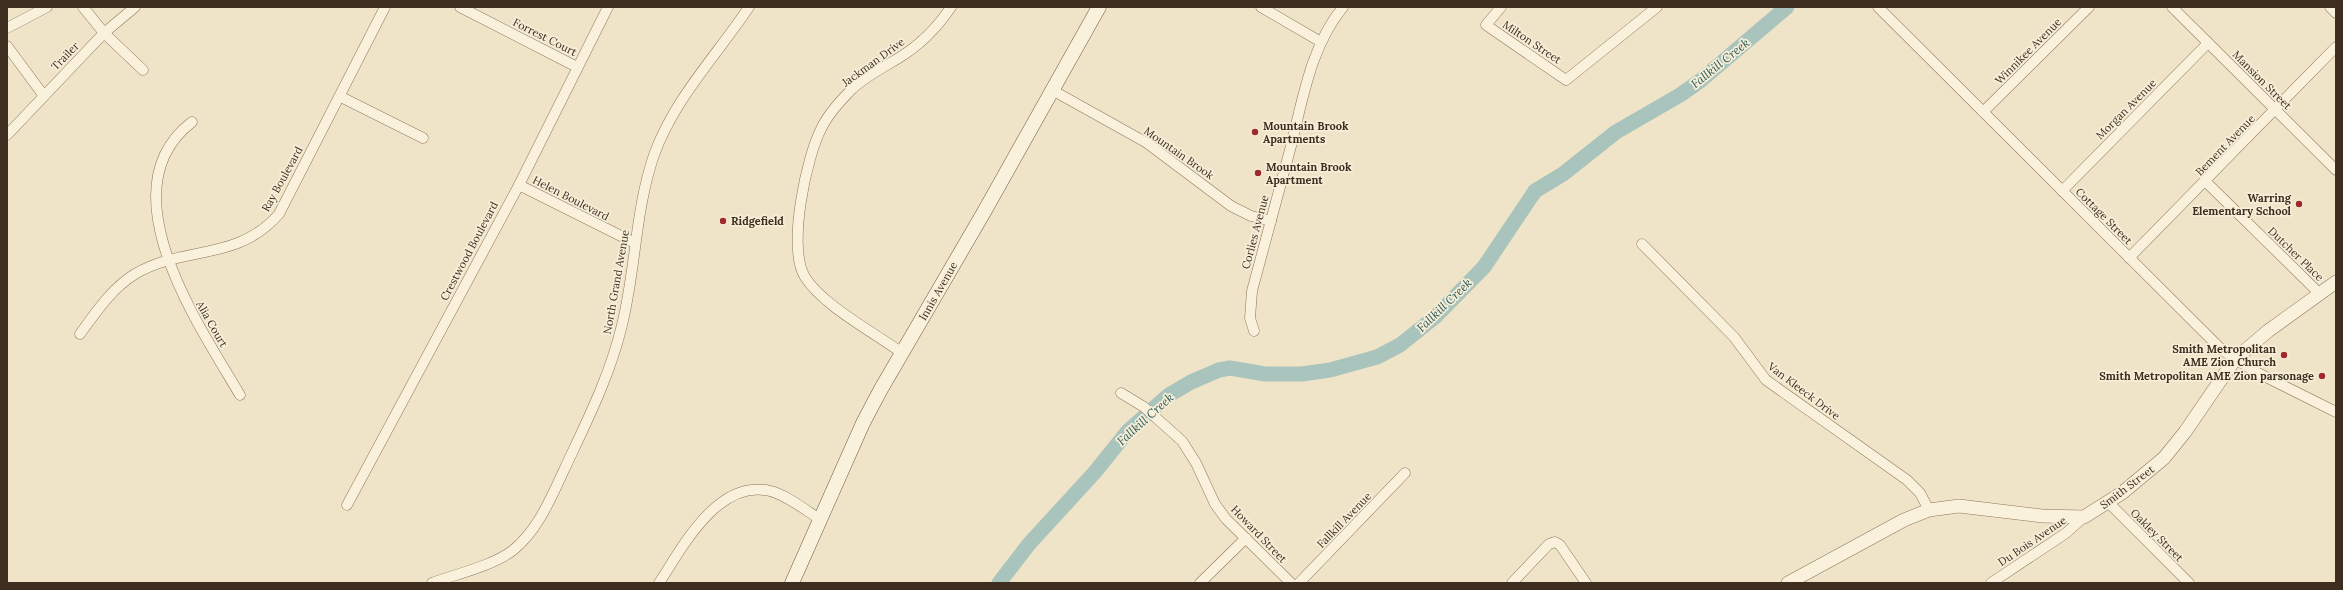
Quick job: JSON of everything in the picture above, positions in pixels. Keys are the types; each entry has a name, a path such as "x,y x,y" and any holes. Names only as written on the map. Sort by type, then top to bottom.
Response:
{"main road":[{"name":"Innis Avenue","path":"792,583 863,423 1099,7"}],"street":[{"path":"7,28 47,7"},
{"path":"83,7 104,33 143,70"},
{"name":"Trailer","path":"7,135 104,33 135,7"},
{"name":"Ray Boulevard","path":"80,334 120,285 136,274 169,261 241,242 268,226 279,214 385,7"},
{"name":"Forrest Court","path":"460,7 577,67"},
{"name":"Crestwood Boulevard","path":"347,505 519,185 608,7"},
{"name":"North Grand Avenue","path":"432,583 499,558 512,551 522,541 543,512 586,423 615,350 623,324 635,243 650,166 662,136 701,73 749,7"},
{"name":"Jackman Drive","path":"902,353 827,300 804,276 800,264 798,247 802,194 806,174 821,128 832,112 853,89 918,44 933,31 951,7"},
{"path":"1261,7 1320,42"},
{"name":"Corlies Avenue","path":"1254,331 1250,318 1249,305 1308,82 1320,42 1333,19 1343,7"},
{"name":"Milton Street","path":"1501,7 1486,25 1566,80 1657,7"},
{"name":"Cottage Street","path":"1878,7 2222,350 2235,359 2336,412"},
{"name":"Winnikee Avenue","path":"1983,112 2089,7"},
{"name":"Mansion Street","path":"2172,7 2336,170"},
{"path":"2330,7 2336,13"},
{"name":"Morgan Avenue","path":"2062,191 2208,43"},
{"path":"7,46 44,96"},
{"name":"Bement Avenue","path":"2129,258 2336,47"},
{"name":"Mountain Brook","path":"1052,90 1147,143 1231,206 1251,216 1271,221"},
{"path":"340,97 423,138"},
{"name":"Alia Court","path":"192,122 173,139 164,154 159,170 156,190 157,211 169,261 189,308 240,395"},
{"name":"Dutcher Place","path":"2205,181 2319,293"},
{"name":"Helen Boulevard","path":"519,185 635,243"},
{"name":"Van Kleeck Drive","path":"1642,244 1734,337 1766,380 1906,480 1920,493 1929,510"},
{"name":"Smith Street","path":"1788,583 1904,520 1929,510 1959,506 2042,516 2084,516 2109,503 2146,474 2171,450 2235,359 2319,293 2336,282"},
{"name":"Howard Street","path":"1121,393 1144,407 1182,441 1196,463 1215,504 1226,519 1291,583"},
{"name":"Fallkill Avenue","path":"1299,583 1405,473"},
{"path":"659,583 706,516 732,496 758,489 771,491 821,520"},
{"name":"Oakley Street","path":"2109,503 2189,583"},
{"name":"Du Bois Avenue","path":"1991,583 2066,533 2078,524 2084,516"},
{"path":"1200,583 1246,538"},
{"path":"1512,583 1549,544 1555,542 1560,545 1586,583"}],"waterway":[{"name":"Fallkill Creek","path":"999,583 1029,544 1095,472 1128,431 1169,395 1191,382 1219,370 1230,368 1265,374 1302,374 1330,370 1377,357 1400,345 1435,317 1484,267 1535,191 1563,174 1616,132 1680,95 1700,81 1787,7"}],"place":[{"name":"Mountain Brook Apartments","path":"1255,132"},
{"name":"Mountain Brook Apartment","path":"1258,173"},
{"name":"Warring Elementary School","path":"2299,204"},
{"name":"Ridgefield","path":"723,221"},
{"name":"Smith Metropolitan AME Zion Church","path":"2284,355"},
{"name":"Smith Metropolitan AME Zion parsonage","path":"2322,376"}]}
